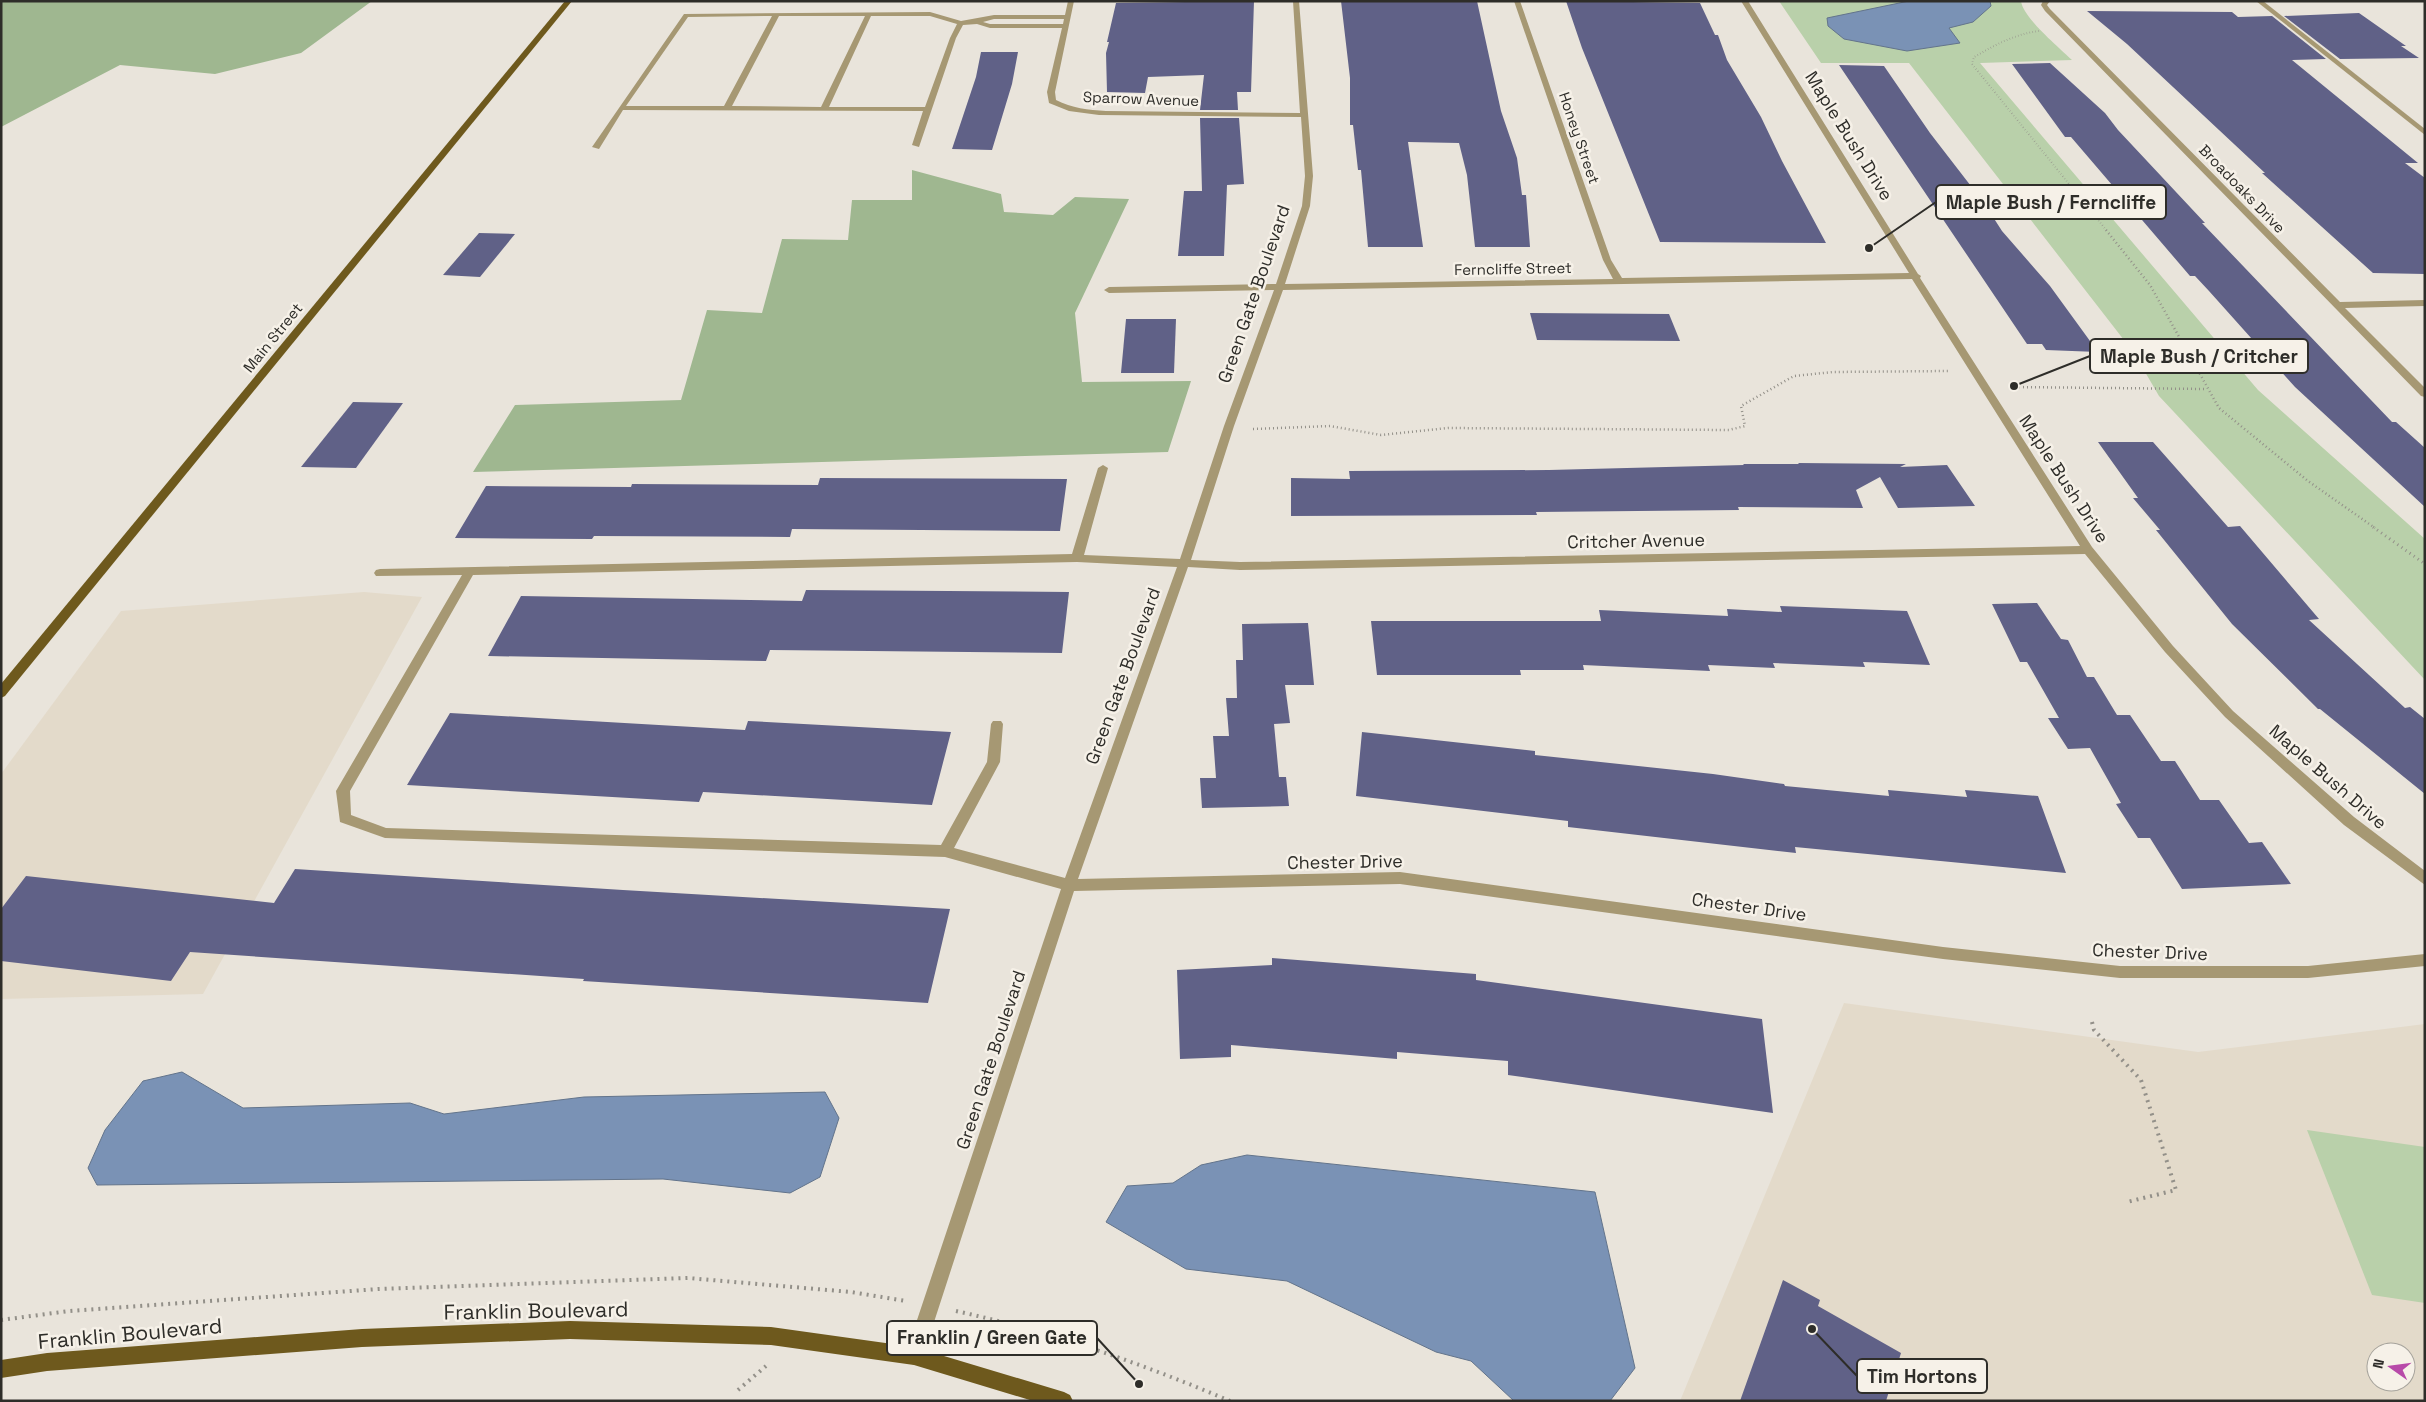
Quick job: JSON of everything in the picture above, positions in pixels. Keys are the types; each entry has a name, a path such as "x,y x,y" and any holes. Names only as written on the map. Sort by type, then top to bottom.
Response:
{"main road":[{"name":"Main Street","path":"1,693 570,1"},
{"name":"Franklin Boulevard","path":"1,1369 47,1362 362,1338 570,1330 771,1336 914,1356 1064,1401"}],"street":[{"name":"Sparrow Avenue","path":"1071,1 1051,92 1052,101 1064,108 1080,112 1106,113 1303,115"},
{"name":"Green Gate Boulevard","path":"914,1356 1069,885 1184,564 1229,426 1280,289 1306,206 1308,176 1296,1"},
{"name":"Honey Street","path":"1517,1 1608,260 1619,281"},
{"name":"Maple Bush Drive","path":"1744,1 1917,276 1974,371 2088,550 2169,649 2229,714 2348,821 2425,879"},
{"name":"Broadoaks Drive","path":"2047,1 2044,5 2047,10 2067,31 2425,394"},
{"path":"2260,1 2425,133"},
{"path":"727,108 776,14"},
{"path":"824,108 869,14"},
{"path":"596,148 621,108 686,15 930,14 960,23 975,22 994,17 1068,17"},
{"path":"975,22 990,26 1067,26"},
{"path":"916,146 960,23"},
{"path":"621,108 928,109"},
{"name":"Ferncliffe Street","path":"1109,290 1280,289 1331,285 1917,276"},
{"path":"2336,305 2425,303"},
{"path":"1077,558 1103,468"},
{"name":"Critcher Avenue","path":"380,573 1077,558 1240,566 2088,550"},
{"name":"Chester Drive","path":"470,571 344,791 344,818 385,832 946,851 1069,885 1400,878 1944,953 2120,972 2308,972 2425,960"},
{"path":"946,851 993,762 997,724"}],"path":[{"path":"2067,31 2027,32 2005,39 1974,57 1972,64 2150,285 2219,408 2308,481 2425,564"},
{"path":"1248,428 1267,430 1330,426 1381,435 1448,428 1729,430 1744,426 1741,406 1794,376 1833,372 1974,371"},
{"path":"2028,387 2207,389"},
{"path":"2092,1022 2094,1030 2141,1080 2176,1190 2127,1202"},
{"path":"1,1320 69,1311 379,1289 688,1278 891,1298"},
{"path":"993,1319 1034,1329 1138,1364 1230,1401"},
{"path":"738,1390 766,1366"}],"shaded area":[{"path":"364,592 422,597 203,994 1,999 1,774 121,611"},
{"path":"1844,1003 2198,1052 2425,1024 2425,1401 1680,1401"}],"green space":[{"path":"1,1 372,1 301,53 215,74 120,65 1,127"},
{"path":"1779,1 2021,1 2028,16 2072,60 1980,63 2258,390 2425,539 2425,680 2159,396 2134,353 1909,63 1821,63"},
{"path":"912,170 1001,194 1004,212 1053,215 1075,197 1129,199 1075,313 1082,382 1191,381 1168,452 473,472 515,405 681,400 707,310 762,313 782,239 848,240 852,200 912,200"},
{"path":"2307,1130 2425,1147 2425,1303 2372,1295"}],"water":[{"path":"1909,1 1990,1 1991,6 1973,22 1949,28 1960,43 1907,51 1844,39 1828,26 1827,18"},
{"path":"182,1072 243,1108 410,1103 444,1114 584,1097 825,1092 839,1118 820,1177 790,1193 663,1179 97,1185 88,1168 105,1130 143,1081"},
{"path":"1247,1155 1595,1192 1635,1368 1610,1401 1514,1401 1471,1361 1436,1352 1287,1281 1186,1269 1106,1222 1127,1186 1173,1183 1201,1165"}],"building":[{"path":"1254,1 1251,92 1237,92 1238,110 1200,110 1204,75 1148,77 1145,93 1107,92 1106,53 1109,42 1107,42 1116,3"},
{"path":"1341,1 1477,1 1501,111 1517,158 1522,195 1526,195 1530,247 1475,247 1467,175 1459,143 1408,142 1423,247 1368,247 1361,170 1358,170 1353,125 1350,125 1350,78"},
{"path":"1566,1 1700,3 1715,35 1718,35 1727,60 1761,117 1782,161 1826,243 1660,242 1582,48"},
{"path":"2087,11 2232,12 2238,17 2272,16 2326,59 2292,60 2418,163 2405,163 2425,178 2425,274 2373,273 2262,173 2265,173 2127,44"},
{"path":"2359,13 2406,46 2401,46 2419,58 2340,59 2284,16"},
{"path":"981,52 1018,52 1012,84 992,150 952,149 976,77"},
{"path":"2050,63 2105,113 2118,130 2205,223 2202,223 2392,422 2396,422 2425,448 2425,507 2295,387 2195,276 2190,276 2071,137 2065,137 2012,64"},
{"path":"1839,65 1884,66 1930,133 1984,203 2002,231 2050,286 2098,352 2046,350 2042,344 2027,344"},
{"path":"1200,118 1239,118 1244,184 1227,185 1224,256 1178,256 1184,191 1202,191"},
{"path":"479,233 515,234 480,277 443,275"},
{"path":"1530,313 1669,314 1680,341 1537,340"},
{"path":"1126,319 1176,319 1174,373 1121,373"},
{"path":"353,402 403,403 356,468 301,467"},
{"path":"2098,442 2153,442 2228,527 2240,526 2319,619 2309,620 2405,708 2410,707 2425,719 2425,794 2318,709 2232,624 2156,530 2160,530 2133,498 2138,498"},
{"path":"1798,463 1906,464 1900,467 1947,465 1975,506 1898,508 1880,477 1856,490 1863,508 1738,507 1739,510 1536,512 1537,515 1291,516 1291,478 1350,479 1349,471 1549,470"},
{"path":"820,478 1067,479 1060,531 792,529 790,537 594,536 592,539 455,538 486,486 631,487 632,484 818,485"},
{"path":"806,590 1069,592 1062,653 770,650 766,661 488,656 521,596 802,601"},
{"path":"2037,603 2061,639 2068,640 2087,677 2094,677 2117,715 2130,715 2161,761 2175,761 2200,800 2219,800 2249,843 2262,842 2291,884 2182,889 2150,838 2138,838 2116,804 2121,803 2090,748 2068,749 2048,718 2059,718 2027,662 2020,662 1992,604"},
{"path":"1780,606 1907,611 1930,665 1863,662 1865,667 1773,663 1775,668 1708,665 1710,671 1583,665 1584,670 1520,670 1521,675 1377,675 1371,621 1601,621 1599,610 1728,616 1727,609 1782,612"},
{"path":"1308,623 1314,685 1285,685 1290,723 1274,724 1279,777 1286,777 1289,806 1202,808 1200,778 1216,778 1213,736 1229,736 1226,698 1237,698 1236,660 1243,660 1242,624"},
{"path":"450,713 745,730 748,721 951,732 932,805 703,792 699,802 407,785"},
{"path":"1362,732 1535,751 1535,755 1713,774 1784,784 1785,786 1889,796 1888,790 1967,797 1965,790 2038,796 2066,873 1795,847 1796,853 1568,827 1568,821 1356,796"},
{"path":"295,869 950,909 928,1003 583,981 584,979 190,952 171,981 1,961 1,909 26,876 274,903"},
{"path":"1272,958 1476,974 1476,980 1762,1019 1773,1113 1508,1075 1508,1061 1397,1052 1397,1059 1231,1045 1231,1057 1180,1059 1177,970 1272,965"},
{"path":"1783,1280 1820,1300 1818,1306 1901,1353 1886,1401 1740,1401"}],"place":[{"name":"Maple Bush / Ferncliffe","path":"1869,248"},
{"name":"Maple Bush / Critcher","path":"2014,386"},
{"name":"Tim Hortons","path":"1812,1329"},
{"name":"Franklin / Green Gate","path":"1139,1384"}]}
